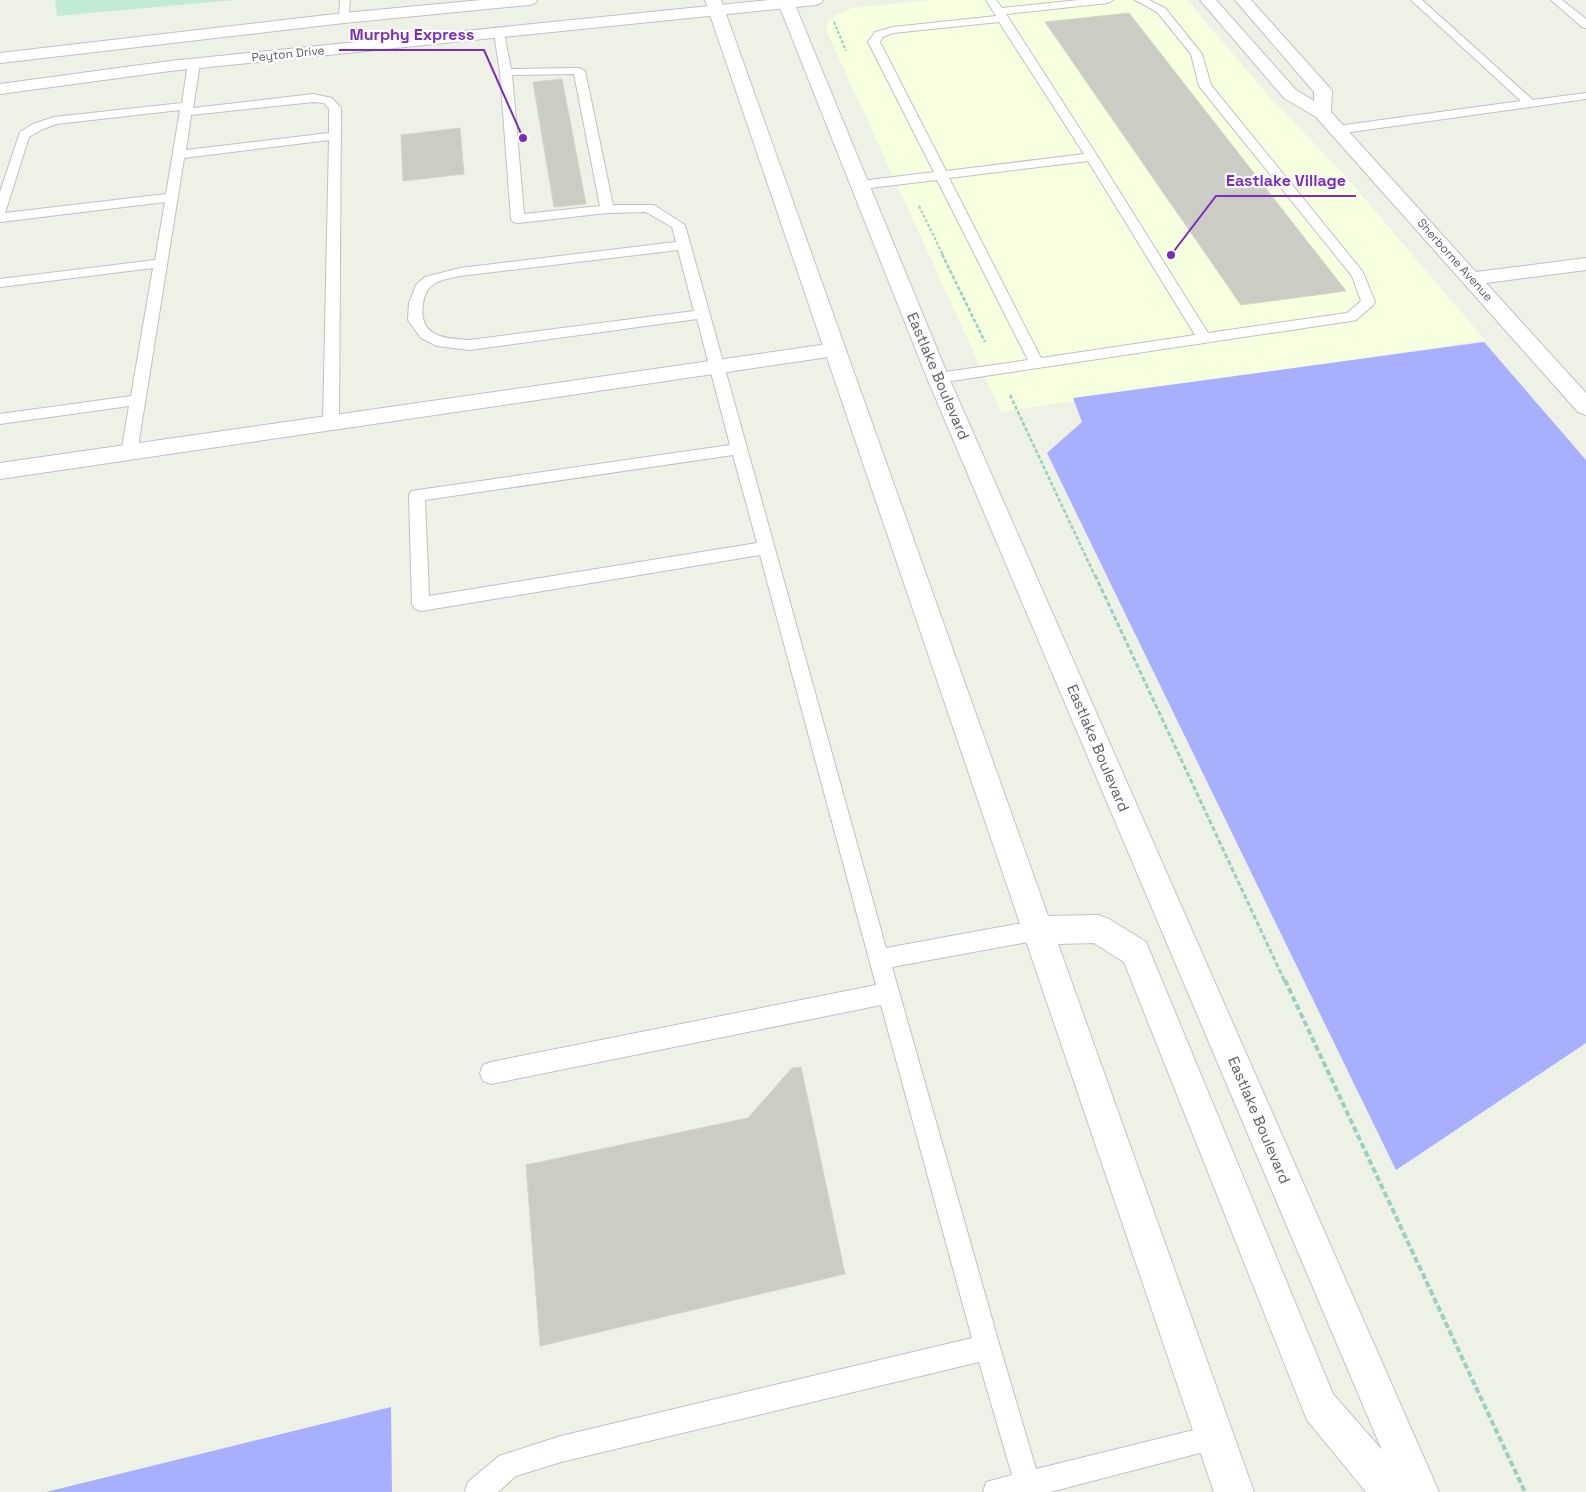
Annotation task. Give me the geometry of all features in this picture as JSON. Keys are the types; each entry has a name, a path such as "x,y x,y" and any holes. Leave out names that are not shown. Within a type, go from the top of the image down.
{"street":[{"name":"Peyton Drive","path":"0,58 344,18 529,0"},
{"name":"Peyton Drive","path":"0,89 194,64 499,33 715,5 815,0"},
{"name":"Sherborne Avenue","path":"1208,0 1290,94 1322,113 1586,407"},
{"path":"1243,0 1323,91 1322,113"},
{"name":"Eastlake Boulevard","path":"785,1 938,378 1419,1492"},
{"path":"715,5 1234,1492"},
{"path":"1473,279 1586,264"},
{"path":"0,471 835,350"},
{"path":"1039,930 1098,929 1134,952 1320,1407 1391,1492"}],"lane":[{"path":"344,18 345,0"},
{"path":"991,0 1092,157 1204,338"},
{"path":"1037,364 874,42 876,37 893,30 1108,0"},
{"path":"938,378 1351,317 1368,302 1358,275 1205,86 1196,54 1160,10 1140,0"},
{"path":"1416,0 1530,103"},
{"path":"1556,0 1586,25"},
{"path":"499,33 506,72 518,218 607,209 650,208 678,225 888,993 987,1347 1029,1488"},
{"path":"129,453 194,64"},
{"path":"506,72 579,71 607,209"},
{"path":"1337,130 1586,96"},
{"path":"0,212 24,135 37,127 54,121 313,98 328,100 335,108 331,423"},
{"path":"178,155 334,136"},
{"path":"861,185 1092,157"},
{"path":"0,218 172,197"},
{"path":"684,245 460,272 437,278 430,280 421,288 416,303 415,320 426,335 442,343 470,346 703,314"},
{"path":"0,282 160,263"},
{"path":"0,419 138,400"},
{"path":"740,449 417,495 421,604 767,548"},
{"path":"879,959 1039,930"},
{"path":"491,1073 888,993"},
{"path":"478,1492 508,1465 561,1449 987,1347"},
{"path":"996,1492 1029,1488 1214,1438"}],"path":[{"path":"916,198 987,346"},
{"path":"1011,396 1525,1492"}],"shaded area":[{"path":"55,0 235,0 57,16"},
{"path":"932,0 1187,0 1273,101 1341,171 1485,340 1001,412 827,32 828,21 834,16 852,8"}],"water":[{"path":"1484,342 1586,460 1586,1043 1396,1170 1047,453 1082,422 1073,398"},
{"path":"391,1407 392,1492 46,1492"}],"building":[{"path":"1129,13 1346,291 1241,305 1045,22"},
{"path":"562,79 586,204 554,207 533,82"},
{"path":"460,128 464,174 403,181 401,135"},
{"path":"801,1067 845,1274 540,1346 526,1165 748,1118 792,1068"}],"place":[{"name":"Murphy Express","path":"523,138"},
{"name":"Eastlake Village","path":"1171,255"}]}
